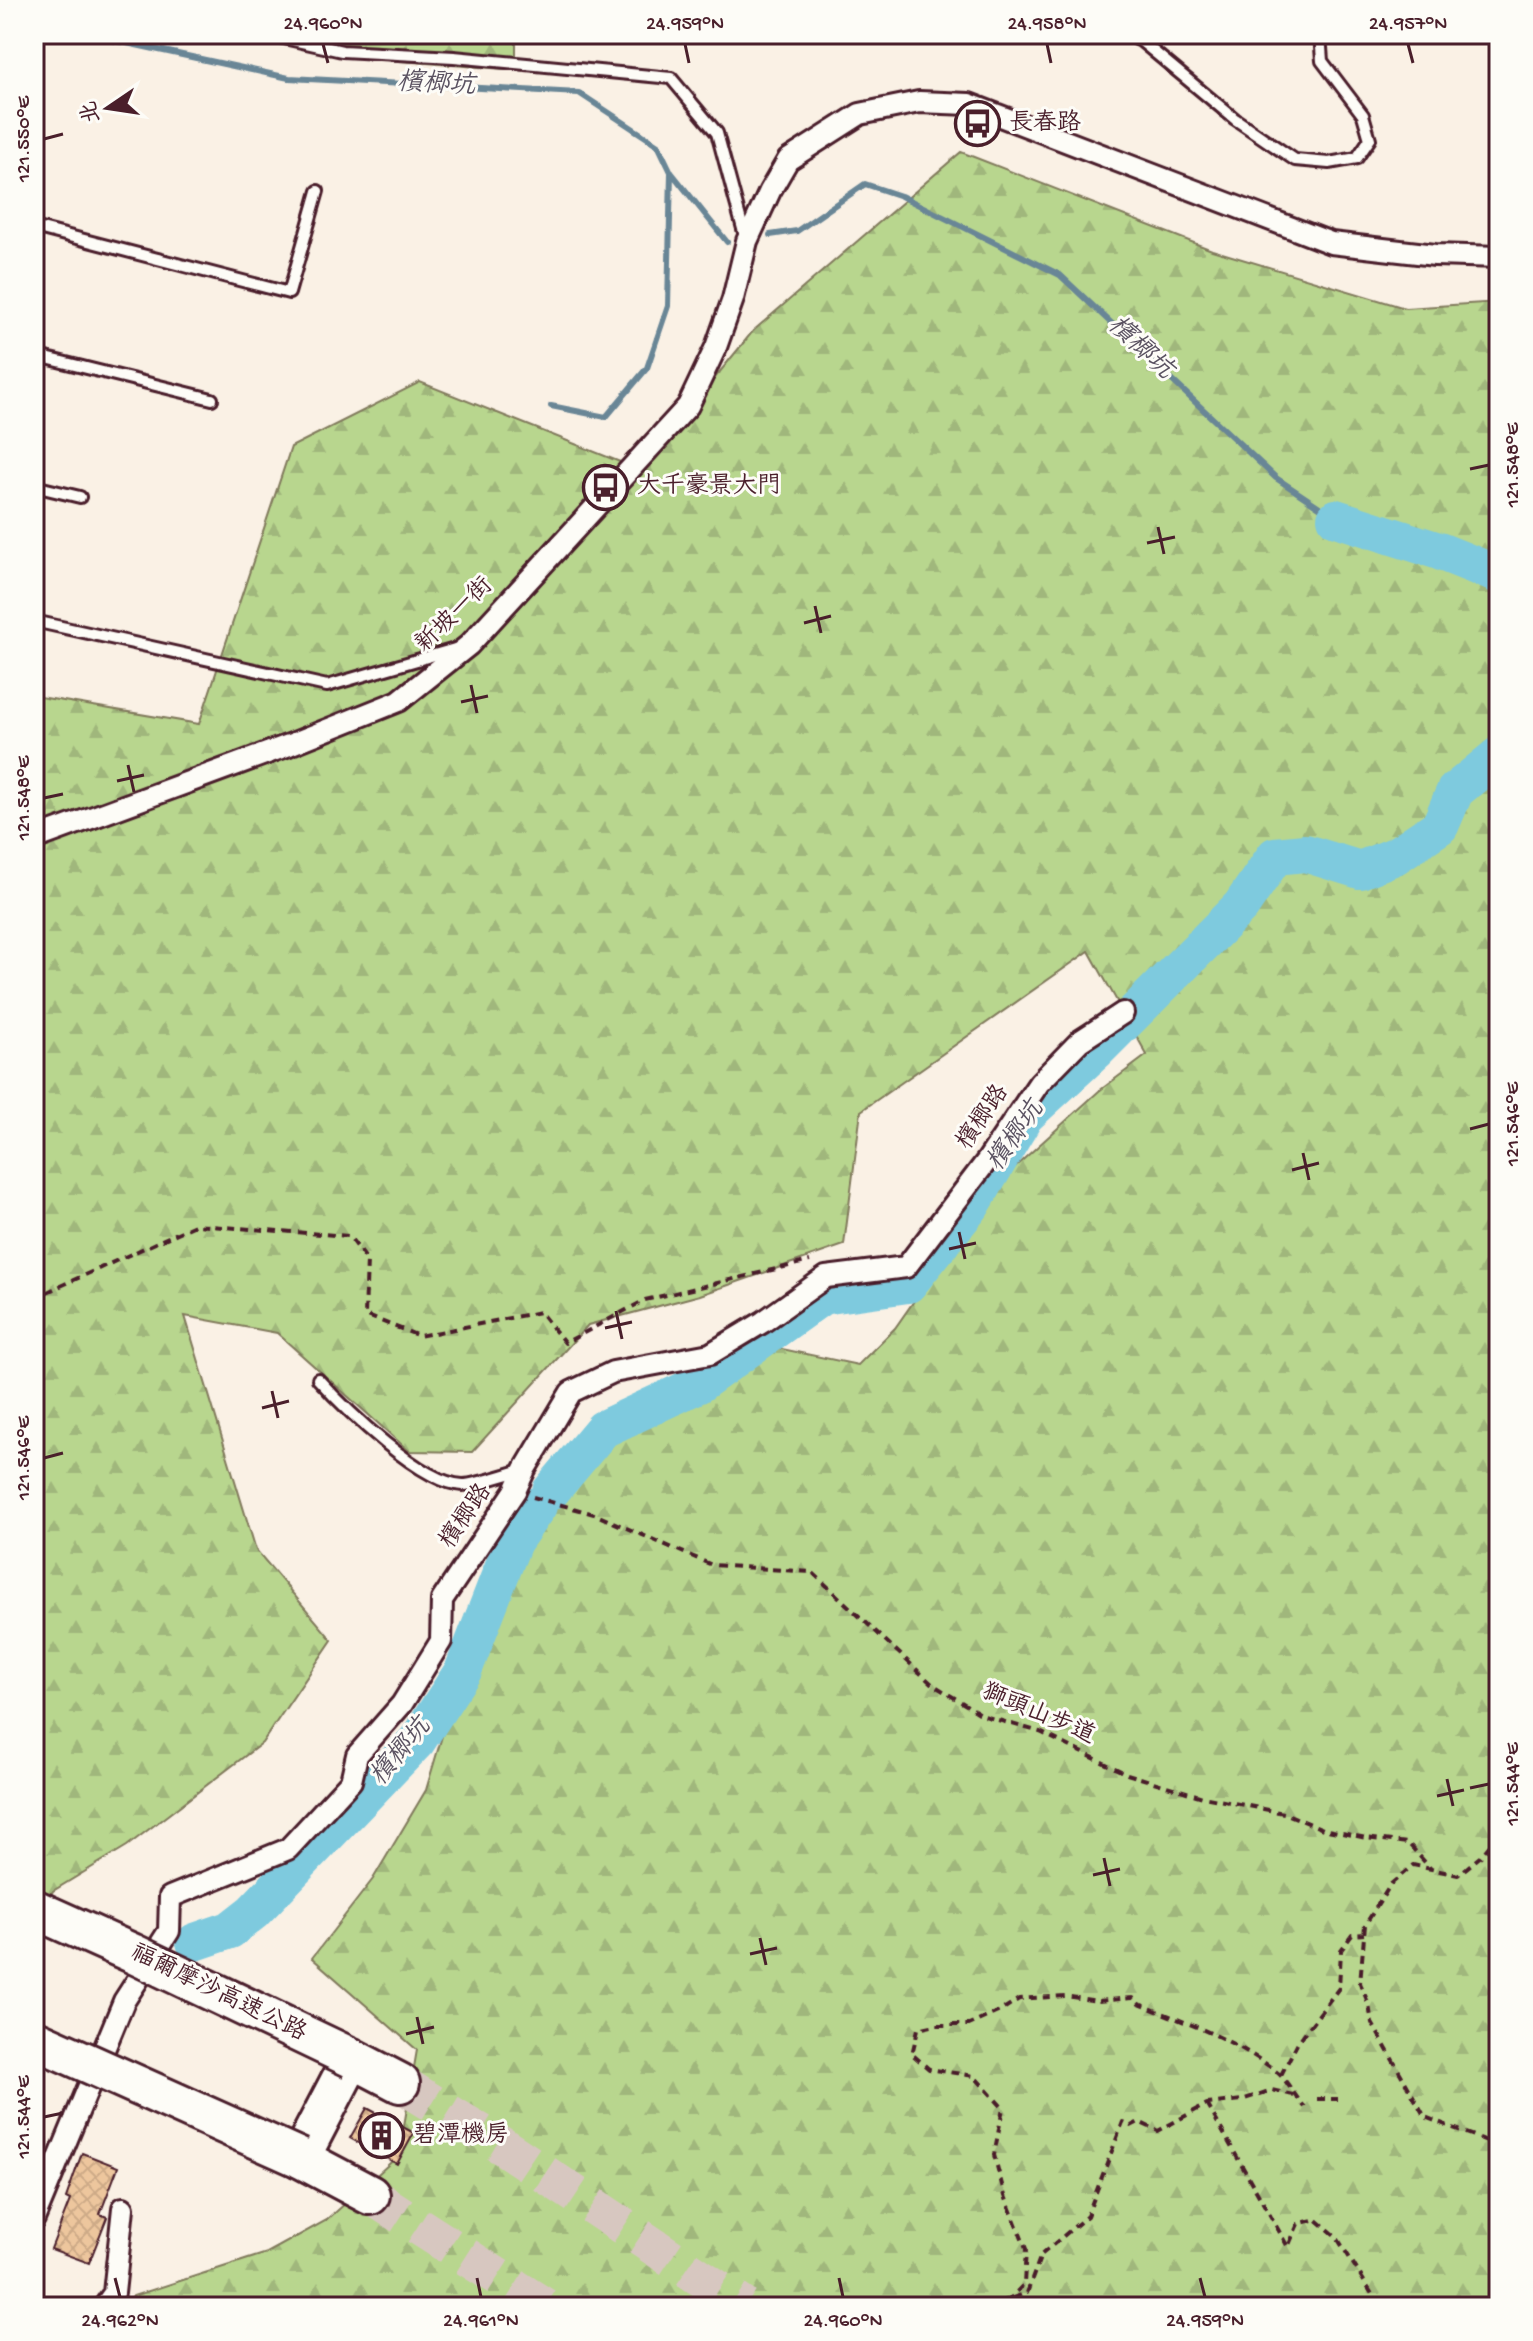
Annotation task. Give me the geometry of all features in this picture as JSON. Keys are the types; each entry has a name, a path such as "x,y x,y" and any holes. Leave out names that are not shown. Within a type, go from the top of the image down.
{"highway":[{"name":"福爾摩沙高速公路","path":"34,1909 400,2083"},
{"path":"34,2039 300,2158 370,2195"},
{"path":"300,2158 352,2058"}],"street":[{"path":"747,241 788,160 860,114 919,102 969,104 1331,243 1435,255 1499,257"},
{"name":"新坡一街","path":"34,839 399,701 469,645 688,406 716,347 733,299 747,241"},
{"name":"檳榔路","path":"34,2219 124,2001 169,1931 170,1897 288,1849 351,1781 357,1755 402,1704 441,1641 442,1600 515,1491 571,1392 613,1372 710,1354 763,1322 826,1277 906,1267 986,1162 1039,1083 1080,1041 1123,1013"},
{"path":"104,2307 114,2293 123,2208"}],"lane":[{"path":"266,34 342,51 454,57 671,78 717,133 747,241"},
{"path":"1125,34 1141,41 1235,119 1295,160 1329,163 1357,158 1370,139 1363,115 1322,61 1320,34"},
{"path":"34,227 289,293 318,191"},
{"path":"34,355 212,399"},
{"path":"34,486 80,497"},
{"path":"34,621 327,686 469,645"},
{"path":"318,1379 373,1431 410,1462 434,1477 463,1485 525,1469"}],"path":[{"path":"34,1298 195,1225 349,1236 367,1260 365,1315 419,1336 540,1312 565,1343 645,1300 823,1259"},
{"name":"獅頭山步道","path":"525,1495 594,1514 712,1565 812,1572 932,1684 984,1716 1040,1732 1127,1774 1203,1797 1284,1813 1323,1829 1408,1843 1431,1869"},
{"path":"1499,1834 1481,1856 1458,1875 1413,1865 1391,1884 1365,1925 1360,1983 1372,2023 1425,2117 1487,2141 1499,2150"},
{"path":"1281,2076 1298,2042 1339,1988 1341,1950 1352,1935 1364,1934"},
{"path":"1007,2302 1024,2284 1026,2249 1005,2196 994,2155 1003,2108 974,2076 929,2069 912,2054 918,2029 936,2025 969,2025 1019,1999 1065,1996 1097,2001 1133,1998 1139,2004 1196,2025 1247,2052 1281,2076 1305,2107"},
{"path":"987,2307 1027,2293 1041,2255 1087,2216 1123,2122 1131,2126 1139,2122 1158,2131 1207,2104 1242,2100 1272,2090 1293,2095"},
{"path":"1317,2099 1338,2099"},
{"path":"1207,2104 1288,2247 1298,2224 1316,2219 1332,2232 1380,2307"}],"green space":[{"path":"310,34 516,34 516,70 388,60"},
{"path":"961,152 1212,250 1405,308 1499,302 1499,2307 127,2307 133,2296 267,2253 327,2220 399,2155 417,2050 312,1958 373,1879 426,1790 462,1669 557,1457 768,1346 858,1365 895,1328 995,1185 1099,1091 1147,1055 1089,951 861,1111 844,1245 700,1295 588,1325 472,1452 409,1451 277,1333 185,1316 256,1550 332,1640 262,1743 127,1846 53,1891 34,1923 34,696 199,724 291,447 420,382 640,470 753,331"}],"building":[{"name":"碧潭機房","path":"367,2108 414,2133 397,2164 350,2138"},
{"path":"82,2153 118,2167 100,2214 107,2217 89,2263 51,2249 70,2200 66,2198"}],"waterway":[{"name":"檳榔坑","path":"85,34 289,78 579,93 658,145 671,172 727,242"},
{"path":"551,406 606,417 647,368 668,306 671,172"},
{"name":"檳榔坑","path":"770,235 797,231 865,184 901,196 1060,275 1276,478 1336,518"},
{"name":"檳榔坑","path":"1336,518 1439,551 1499,575"},
{"name":"檳榔坑","path":"551,1491 603,1429 699,1384 822,1296 908,1284 971,1206 1025,1116 1096,1051 1241,906 1275,856 1305,853 1360,870 1395,856 1440,826 1455,791 1499,755"},
{"name":"檳榔坑","path":"195,1942 230,1930 253,1912 417,1741 463,1671 513,1542 538,1506"}],"tunnel":[{"path":"400,2083 504,2147 745,2307"},
{"path":"370,2195 545,2307"}],"place":[{"name":"長春路","path":"978,124"},
{"name":"大千豪景大門","path":"606,487"},
{"name":"碧潭機房","path":"382,2136"}]}
